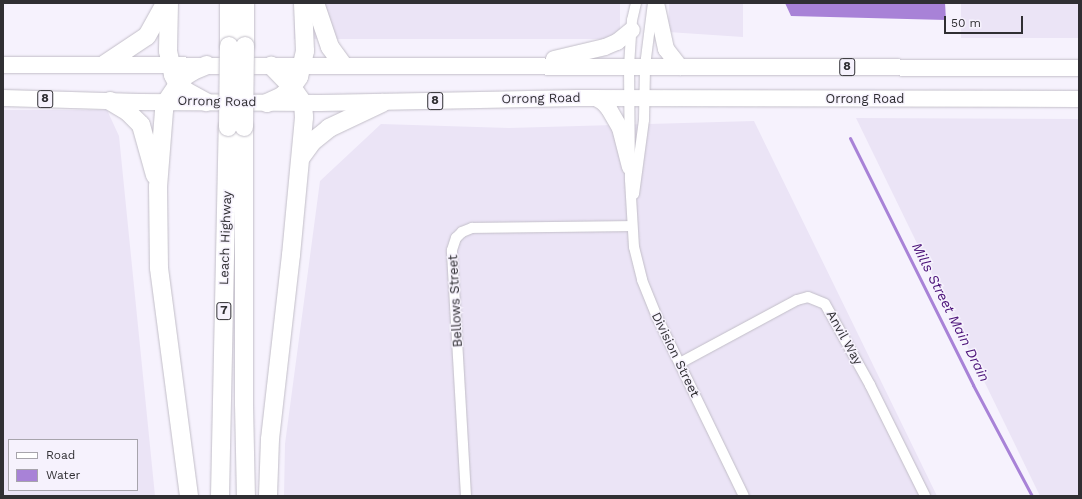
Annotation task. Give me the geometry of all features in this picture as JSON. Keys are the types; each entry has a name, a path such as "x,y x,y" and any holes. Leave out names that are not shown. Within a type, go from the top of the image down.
{"highway":[{"path":"105,64 147,36 165,3"},
{"path":"169,3 168,51 170,64 177,83 186,91 206,102"},
{"name":"Leach Highway","path":"230,3 237,46"},
{"name":"Leach Highway","path":"220,496 236,127 237,46 245,3"},
{"path":"267,103 282,96 292,87 299,77 305,51 303,3"},
{"path":"315,3 330,47 343,65"},
{"path":"656,3 666,49 680,67"},
{"path":"509,67 586,53 618,42 632,30"},
{"name":"8","path":"3,65 170,64 509,67 1079,68"},
{"path":"189,496 159,268 158,187 164,110 166,102 177,83 193,71 207,65"},
{"path":"268,496 270,439 302,156 304,117 302,103 292,87 271,65"},
{"name":"Orrong Road","path":"3,98 267,103 382,103 596,98 1079,99"},
{"path":"596,98 603,102 609,109 620,128 630,167"},
{"path":"110,101 128,112 141,125 158,187"},
{"path":"302,156 312,142 329,128 382,103"},
{"name":"Leach Highway","path":"236,127 246,496"}],"street":[{"path":"636,3 632,30 637,67"},
{"path":"637,67 653,3"},
{"name":"Division Street","path":"632,205 637,178 646,99 637,67"},
{"name":"Division Street","path":"637,67 630,99 630,167 632,226 640,273 648,299 744,496"},
{"name":"Bellows Street","path":"466,496 452,250 456,238 462,232 472,228 632,226"},
{"name":"Anvil Way","path":"680,363 797,300 808,297 825,304 832,314 870,385 925,496"}],"shaded area":[{"path":"294,3 620,3 620,39 294,39"},
{"path":"669,3 743,3 743,37 668,32"},
{"path":"961,3 1079,3 1079,38 961,38"},
{"path":"3,110 107,110 119,136 155,496 3,496"},
{"path":"856,118 1079,119 1079,496 1040,496"},
{"path":"754,121 937,496 284,496 285,444 320,181 381,124 509,128"}],"water":[{"path":"785,3 945,3 946,20 791,16"}],"waterway":[{"name":"Mills Street Main Drain","path":"850,138 973,385 1032,496"}]}
